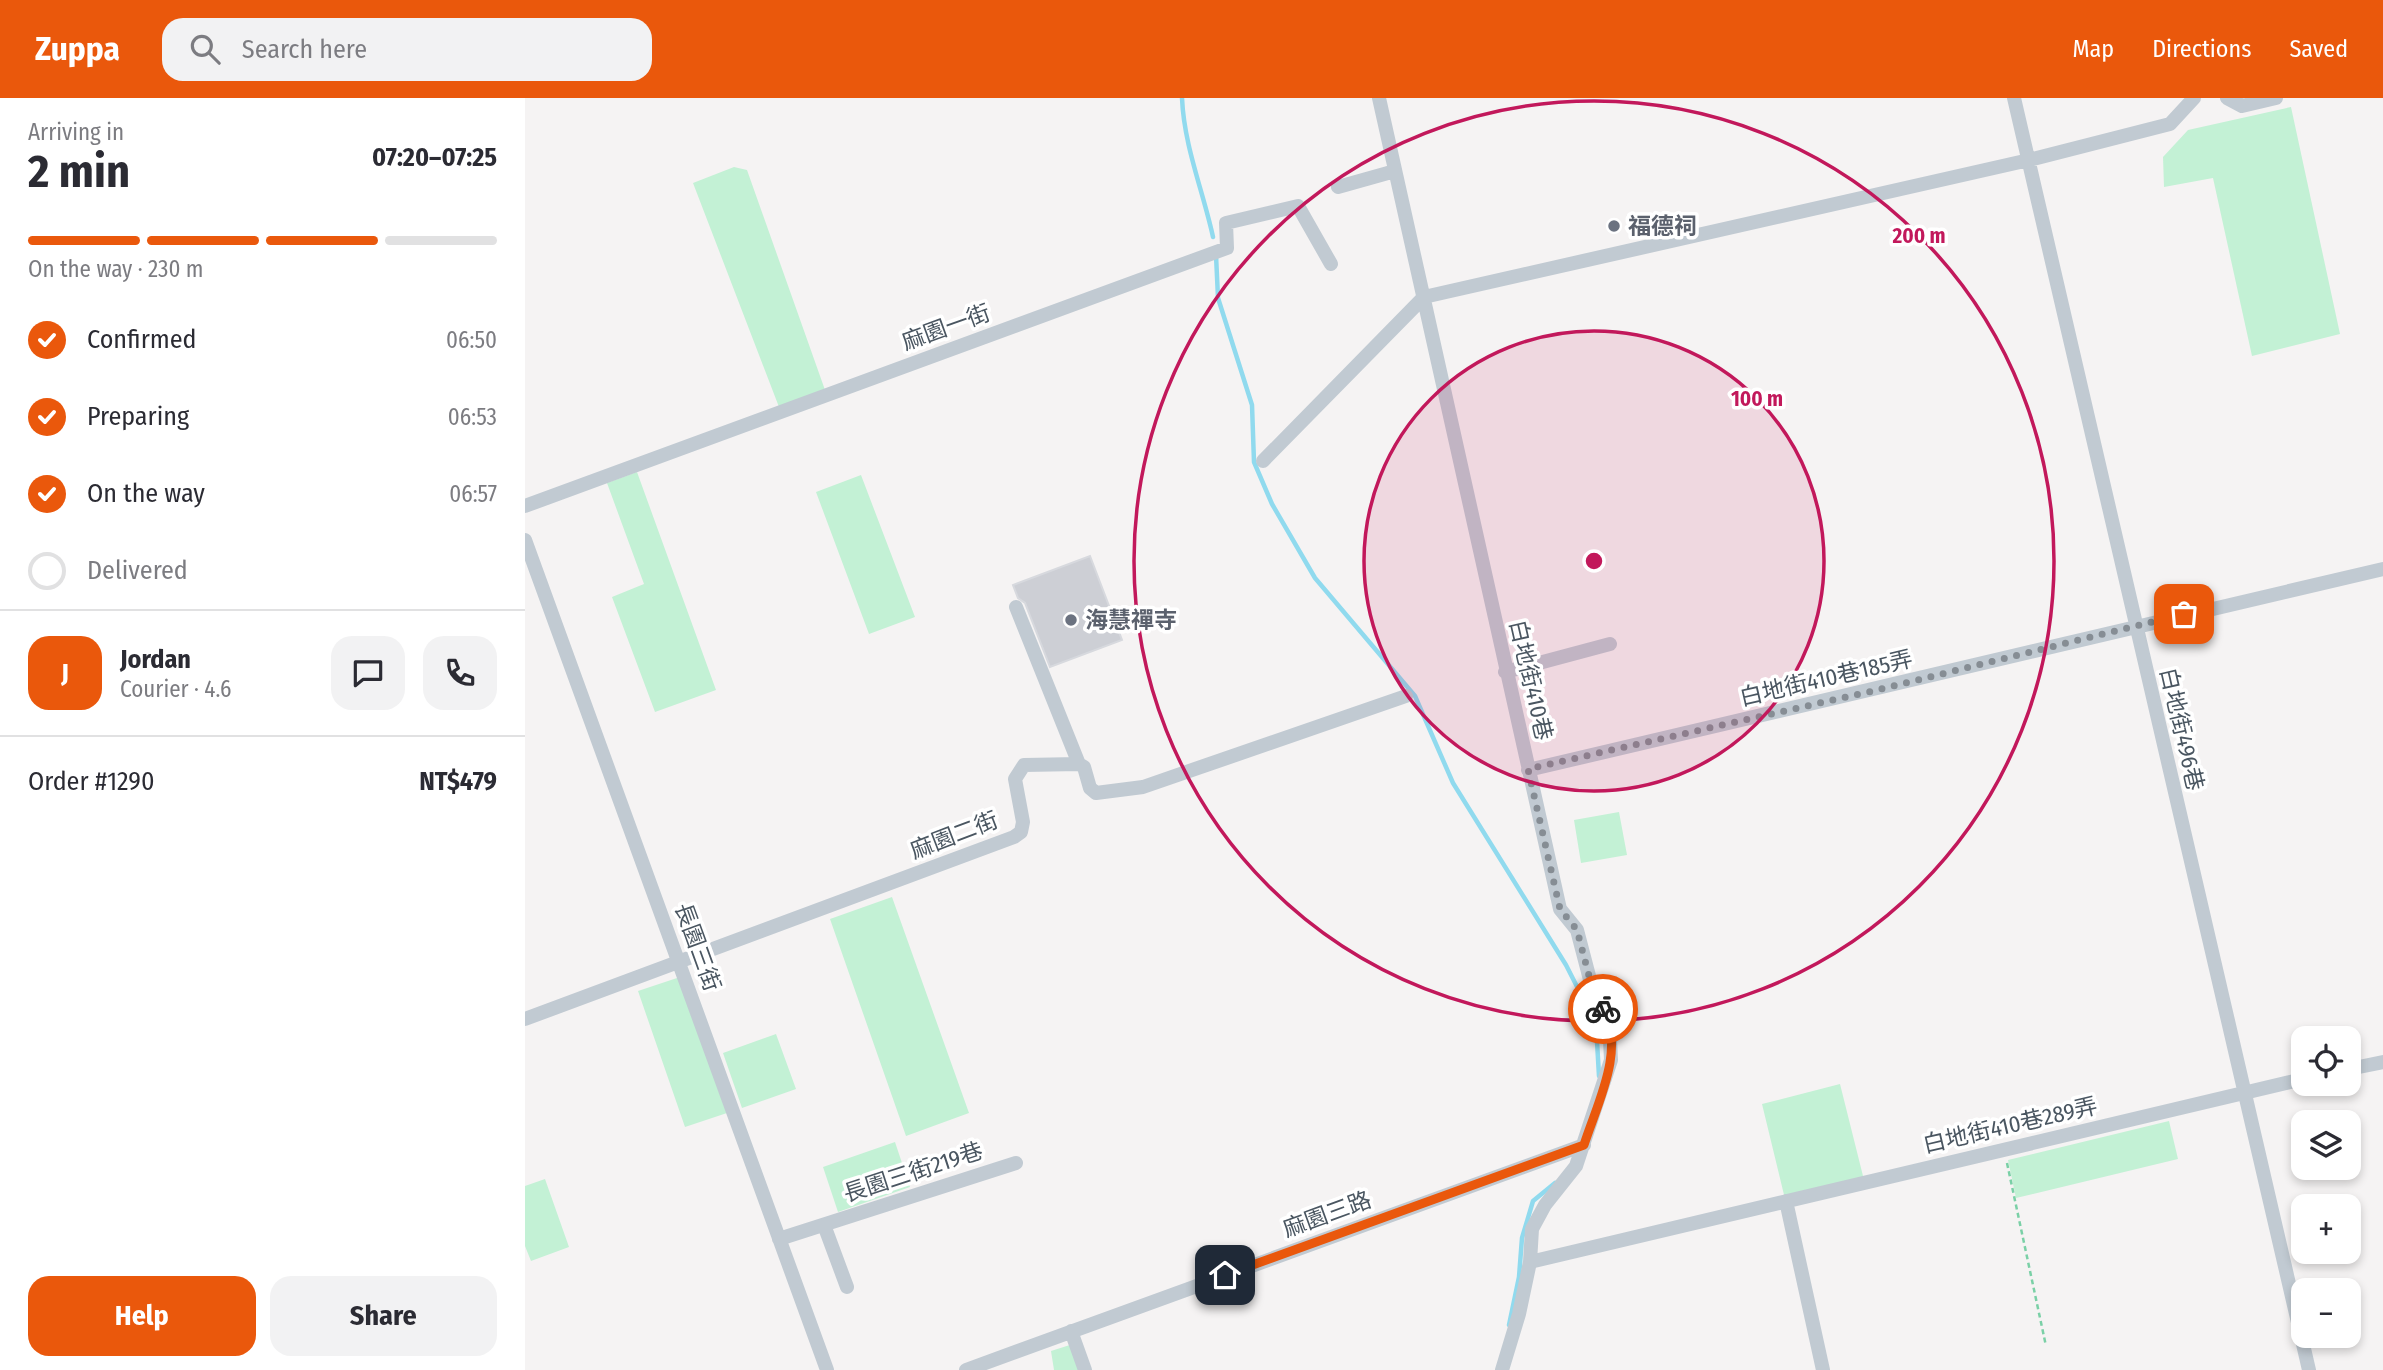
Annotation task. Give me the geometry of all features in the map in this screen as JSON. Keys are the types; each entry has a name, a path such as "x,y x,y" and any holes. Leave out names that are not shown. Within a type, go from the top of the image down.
{"street":[{"name":"白地街410巷","path":"1379,98 1560,909 1577,930 1594,995 1611,1031 1611,1060 1584,1145 1568,1179 1545,1205 1532,1229 1530,1262 1519,1314 1502,1370"},
{"name":"白地街496巷","path":"2014,98 2134,625 2309,1370"},
{"path":"1263,461 1424,297 2029,160 2170,124 2194,98"},
{"path":"2227,98 2242,106 2276,98"},
{"path":"1338,187 1395,172"},
{"name":"麻園一街","path":"525,506 1227,248 1226,223 1298,206 1331,264"},
{"name":"長園三街","path":"525,540 827,1370"},
{"name":"白地街410巷185弄","path":"1528,769 1873,691 2134,625 2383,569"},
{"path":"1016,607 1079,764 1084,767 1090,788 1096,793 1143,787 1406,696"},
{"path":"1506,672 1610,644"},
{"name":"麻園二街","path":"525,1019 1014,837 1021,832 1023,822 1015,779 1024,765 1079,764"},
{"path":"2361,1067 2383,1062"},
{"name":"白地街410巷289弄","path":"1530,1262 2291,1082"},
{"name":"麻園三路","path":"969,1370 1584,1145"},
{"name":"長園三街219巷","path":"779,1239 1017,1163"},
{"path":"1786,1201 1823,1370"},
{"name":"長園三街219巷","path":"824,1225 847,1287"},
{"path":"1071,1331 1085,1370"}],"path":[{"path":"2004,1150 2046,1346"}],"green space":[{"path":"2291,107 2340,334 2252,356 2213,178 2164,187 2163,157 2188,130"},
{"path":"734,167 747,170 825,390 779,407 693,183"},
{"path":"637,472 716,690 655,712 612,597 644,584 607,483"},
{"path":"861,475 915,617 869,634 816,492"},
{"path":"1619,812 1627,855 1581,863 1574,820"},
{"path":"892,897 969,1113 906,1136 830,919"},
{"path":"680,977 727,1113 685,1127 638,991"},
{"path":"776,1034 796,1089 742,1108 723,1053"},
{"path":"1840,1084 1864,1180 1785,1199 1762,1104"},
{"path":"2169,1121 2178,1159 2016,1198 2008,1160"},
{"path":"895,1142 910,1187 838,1212 823,1167"},
{"path":"545,1179 569,1247 531,1261 525,1246 525,1186"},
{"path":"1073,1344 1083,1370 1054,1370 1051,1351"}],"building":[{"name":"海慧禪寺","path":"1090,556 1122,640 1050,667 1025,603 1018,598 1013,585"}],"waterway":[{"path":"1182,98 1190,151 1213,237"},
{"path":"1216,255 1218,298 1252,405 1254,462 1272,504 1315,578 1415,696 1453,783 1566,965 1596,1024 1599,1076"},
{"path":"1509,1325 1519,1277 1522,1238 1533,1201 1555,1183"}],"way so far":[{"path":"1603,1009 1594,995 1577,930 1560,909 1528,769 1873,691 2184,614"}],"place":[{"name":"福德祠","path":"1614,226"},
{"name":"海慧禪寺","path":"1071,620"}],"route":[{"path":"1225,1275 1584,1145 1611,1060 1611,1031 1603,1009"}]}
